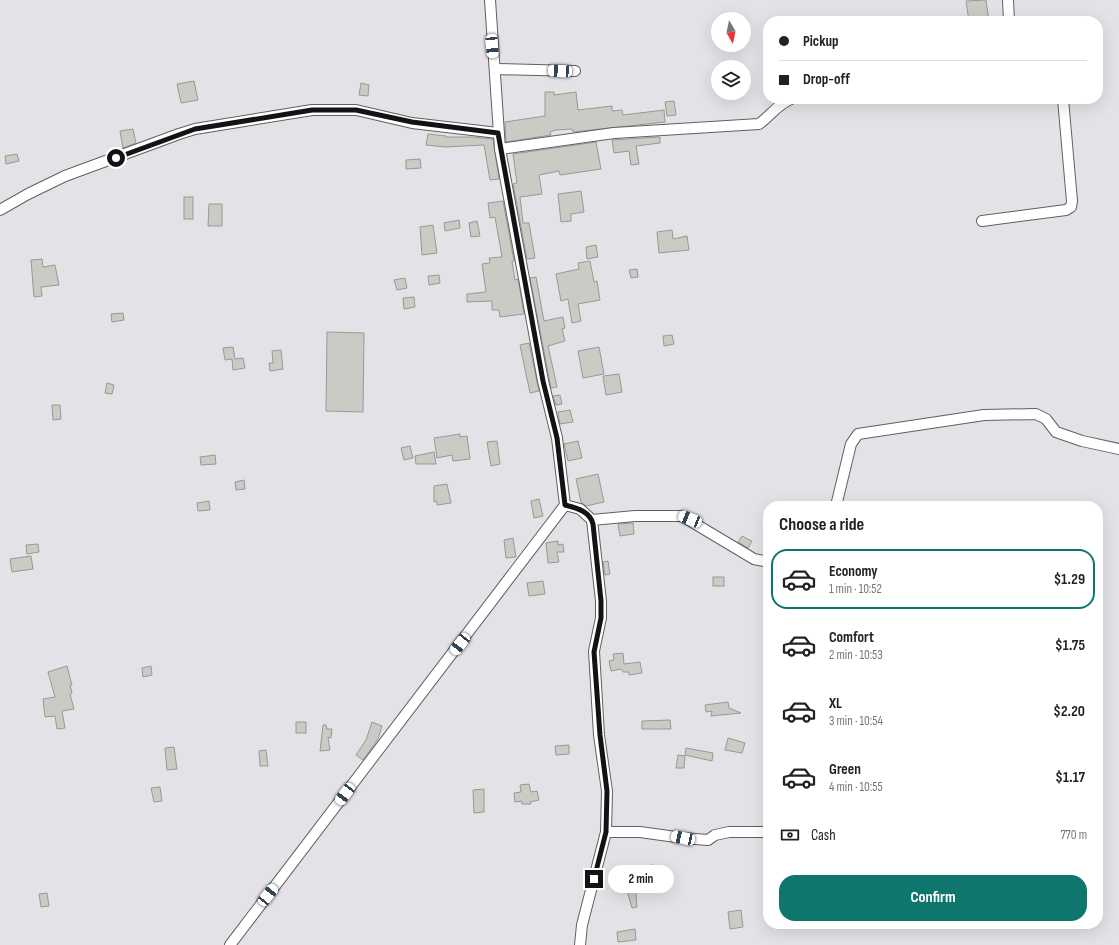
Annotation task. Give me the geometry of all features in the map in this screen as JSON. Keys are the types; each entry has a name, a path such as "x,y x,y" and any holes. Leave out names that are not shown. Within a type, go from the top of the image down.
{"street":[{"path":"230,945 565,505 557,438 543,381 500,149 490,0"},
{"path":"1008,0 1009,16"},
{"path":"495,69 575,71"},
{"path":"500,149 614,133 759,124 769,117 782,104"},
{"path":"982,221 1066,210 1070,207 1072,201 1063,104"},
{"path":"0,210 65,176 179,134 195,129 312,110 356,110 412,122 498,133"},
{"path":"837,501 851,444 858,434 984,415 1036,414 1046,418 1056,432 1082,441 1119,449"},
{"path":"565,505 580,509 592,520 601,601 601,618 594,652 600,735 607,791 606,832 582,925 580,945"},
{"path":"592,520 635,516 682,516 754,559 763,561"},
{"path":"606,832 640,832 708,840 715,835 729,832 763,832"}],"building":[{"path":"986,0 988,16 968,16 966,1"},
{"path":"194,81 198,100 181,103 177,84"},
{"path":"361,83 369,85 368,96 359,95"},
{"path":"545,92 554,92 554,95 576,92 578,110 612,106 612,111 622,110 623,115 664,110 665,122 573,132 572,129 556,130 550,132 551,135 506,142 505,122 545,116"},
{"path":"674,101 676,115 667,116 665,102"},
{"path":"133,129 136,143 123,148 120,131"},
{"path":"428,134 446,137 493,139 499,179 490,180 484,145 445,147 426,145"},
{"path":"660,137 660,143 636,146 639,164 631,165 629,151 614,153 612,140"},
{"path":"596,142 601,169 560,175 559,171 539,175 542,194 520,197 523,223 529,223 535,258 527,259 513,184 517,183 513,154"},
{"path":"17,154 19,161 6,164 5,156"},
{"path":"420,159 421,168 406,169 406,160"},
{"path":"581,191 584,212 571,214 571,221 561,222 558,194"},
{"path":"184,197 193,197 193,219 184,219"},
{"path":"503,201 514,261 512,262 515,280 518,279 524,314 500,317 499,310 492,310 492,301 467,302 467,294 486,292 482,264 490,263 489,258 502,257 495,217 490,218 488,203"},
{"path":"209,204 222,204 222,226 208,226"},
{"path":"459,220 460,228 445,231 444,223"},
{"path":"477,221 480,236 471,237 469,223"},
{"path":"433,225 437,253 422,255 420,227"},
{"path":"672,230 673,239 687,236 689,250 659,253 657,232"},
{"path":"596,245 598,257 587,259 586,247"},
{"path":"42,259 43,267 55,265 59,285 41,287 42,296 34,297 31,260"},
{"path":"590,261 594,282 597,281 600,300 578,304 581,321 572,323 568,299 561,301 556,274 579,269 578,263"},
{"path":"637,269 638,277 631,278 629,270"},
{"path":"439,275 440,283 429,285 428,276"},
{"path":"536,277 544,321 563,317 565,328 562,329 565,341 548,346 557,387 551,388 530,278"},
{"path":"405,278 407,288 397,290 394,280"},
{"path":"414,297 415,307 404,309 403,298"},
{"path":"123,313 124,320 112,322 111,314"},
{"path":"327,332 364,333 363,412 326,411"},
{"path":"672,335 674,344 664,346 663,336"},
{"path":"529,343 539,391 530,393 520,345"},
{"path":"233,347 235,359 243,358 245,368 233,370 232,359 225,360 223,348"},
{"path":"599,347 604,374 583,378 578,351"},
{"path":"281,350 283,369 270,371 269,363 273,363 272,351"},
{"path":"619,374 622,392 606,395 603,376"},
{"path":"107,383 114,385 112,394 105,393"},
{"path":"560,395 562,404 556,405 553,396"},
{"path":"52,405 60,405 61,419 53,420"},
{"path":"570,410 573,422 560,424 558,412"},
{"path":"460,434 460,437 467,436 470,459 453,461 452,455 437,458 434,438"},
{"path":"497,441 500,464 491,466 487,442"},
{"path":"578,441 582,458 568,461 564,444"},
{"path":"410,446 413,458 404,460 401,448"},
{"path":"434,452 436,464 416,464 415,456"},
{"path":"215,455 216,464 201,465 200,457"},
{"path":"598,474 604,502 586,506 581,502 576,479"},
{"path":"244,480 245,489 236,490 235,482"},
{"path":"447,484 451,503 437,505 437,501 434,502 434,486"},
{"path":"539,499 543,516 534,518 531,501"},
{"path":"209,501 210,510 198,511 197,503"},
{"path":"633,523 634,534 620,536 618,524"},
{"path":"742,536 752,541 748,548 738,542"},
{"path":"513,538 516,557 506,558 504,540"},
{"path":"558,541 558,545 563,544 564,552 557,552 559,562 548,563 546,543"},
{"path":"38,544 39,552 27,554 26,545"},
{"path":"31,556 33,569 12,572 10,559"},
{"path":"608,561 610,574 605,575 603,562"},
{"path":"713,577 724,577 724,586 713,586"},
{"path":"543,581 545,594 529,596 527,583"},
{"path":"623,653 624,664 640,662 642,673 629,675 629,672 623,672 621,669 611,671 609,661 614,660 613,654"},
{"path":"67,666 72,685 70,685 72,693 70,694 74,709 62,711 65,728 57,729 55,716 45,717 43,699 55,697 48,672"},
{"path":"151,666 152,675 143,677 142,668"},
{"path":"728,702 729,708 741,713 711,716 712,711 706,712 705,705"},
{"path":"670,720 671,729 642,729 642,721"},
{"path":"296,722 306,722 306,733 296,733"},
{"path":"372,722 382,726 378,739 363,760 356,755 366,740"},
{"path":"323,725 326,725 327,729 332,729 331,738 328,737 330,750 320,751"},
{"path":"728,738 745,743 742,753 725,750"},
{"path":"569,745 569,754 556,755 555,746"},
{"path":"174,747 177,769 167,770 165,748"},
{"path":"686,748 713,753 712,761 685,755"},
{"path":"266,750 268,766 260,766 259,751"},
{"path":"678,755 685,756 684,768 676,768"},
{"path":"529,784 531,792 537,791 539,800 530,802 531,804 522,804 522,801 515,802 514,793 521,792 520,785"},
{"path":"160,787 162,801 154,802 151,788"},
{"path":"484,789 484,812 474,813 473,790"},
{"path":"653,865 654,881 635,882 637,907 632,908 626,887 626,868"},
{"path":"47,893 49,906 41,907 39,894"},
{"path":"741,910 743,927 730,929 728,912"},
{"path":"635,929 636,940 618,942 617,932"}],"route":[{"path":"116,158 195,129 312,110 356,110 412,122 498,133 543,381 557,438 565,505 580,509 592,520 593,524 601,601 601,618 594,652 600,735 607,791 606,832 594,879"}]}
